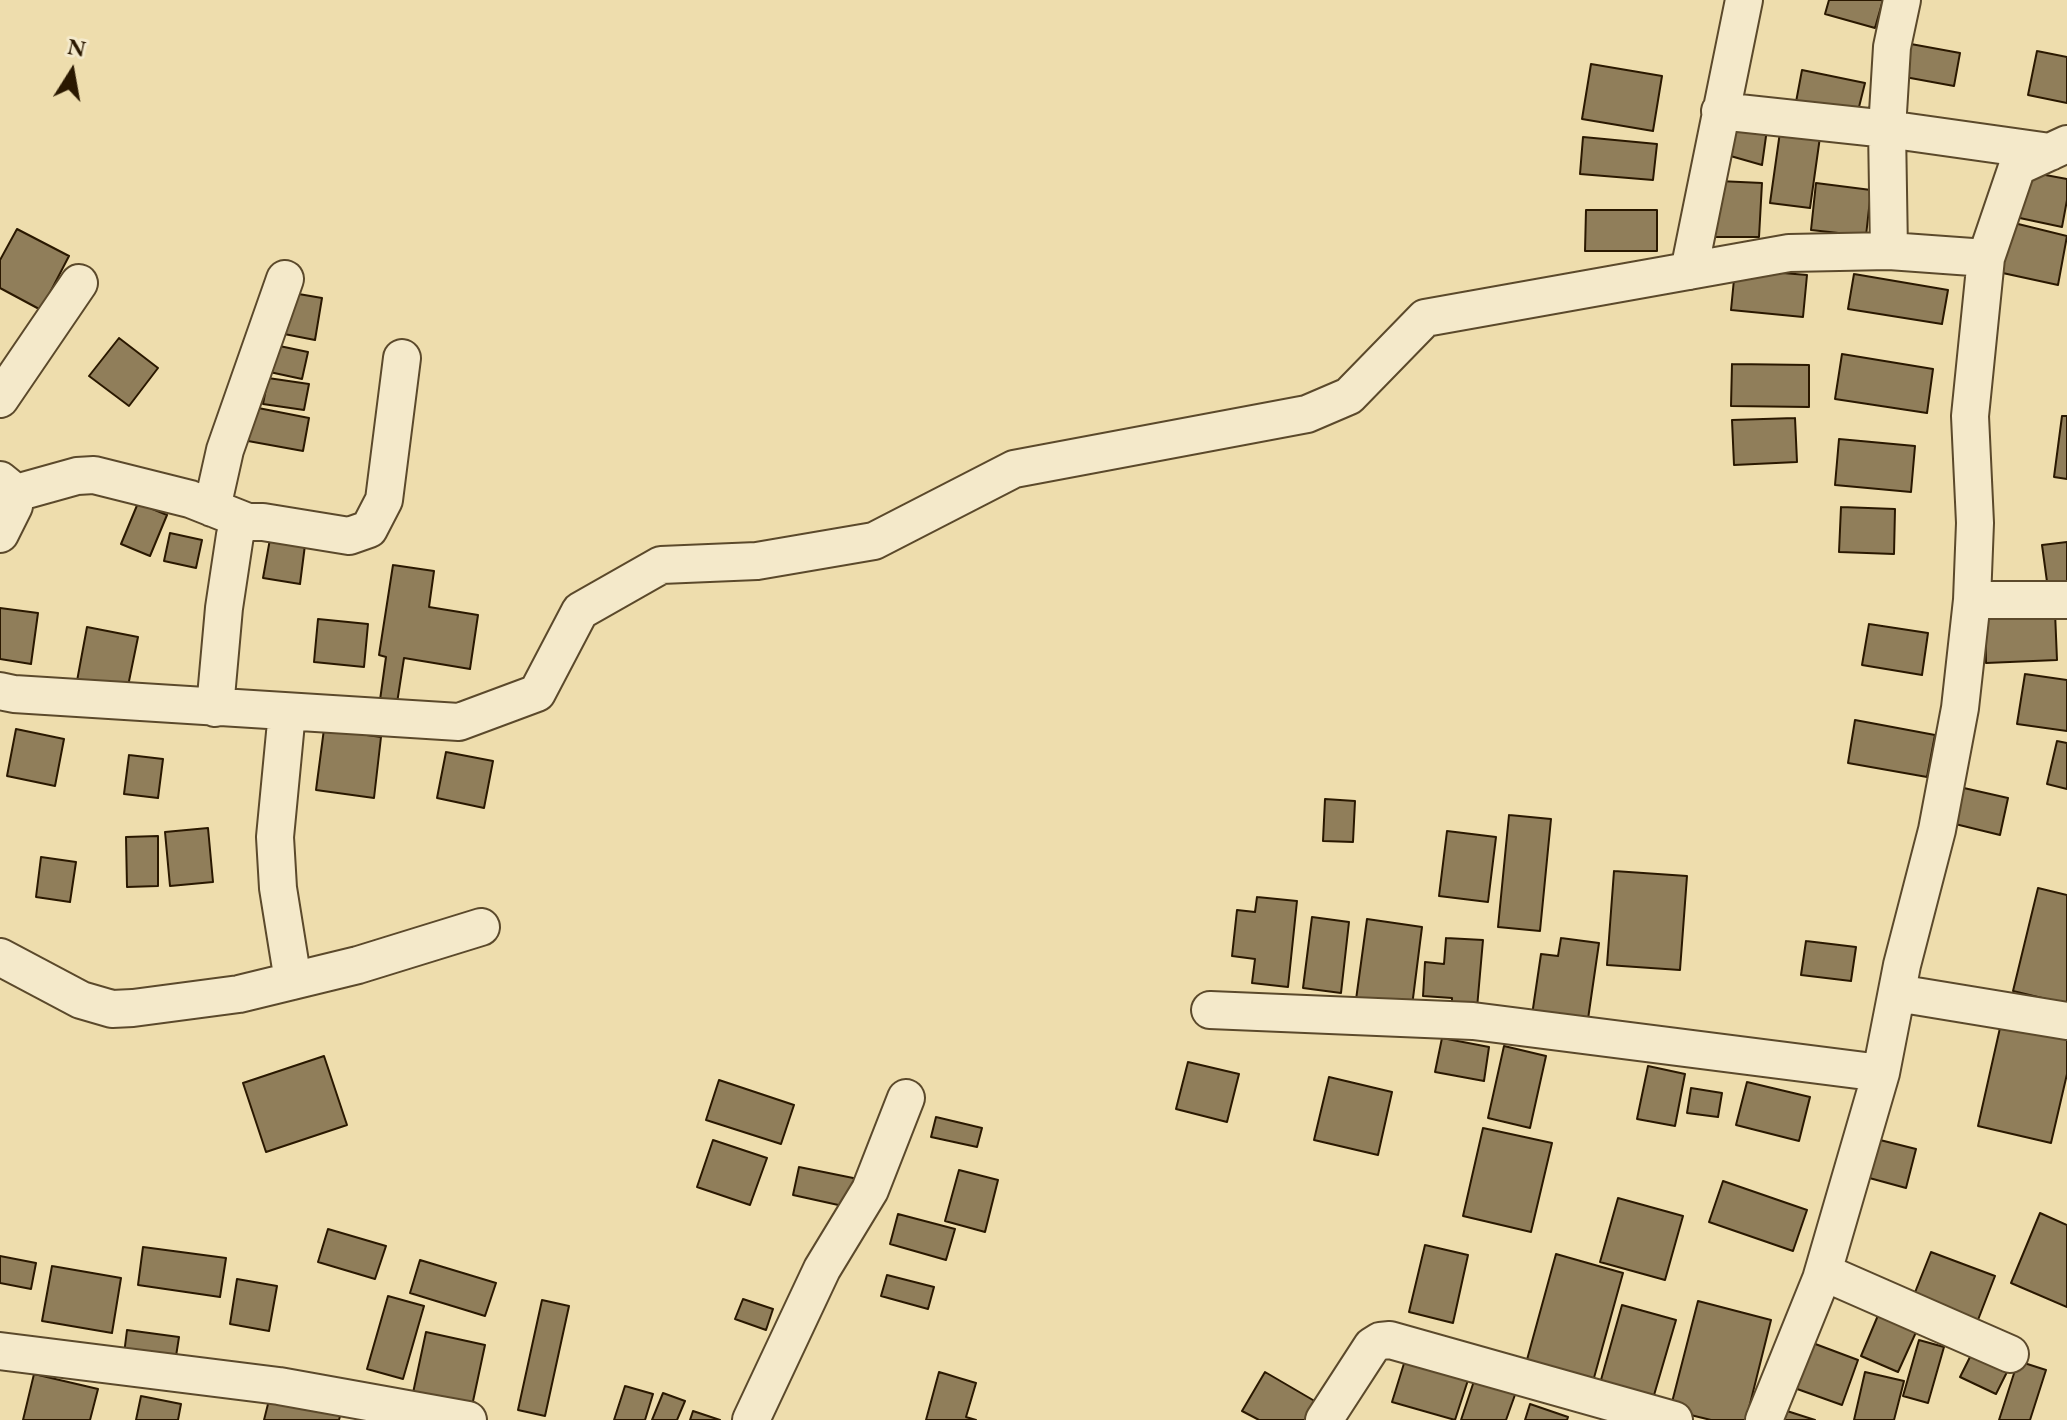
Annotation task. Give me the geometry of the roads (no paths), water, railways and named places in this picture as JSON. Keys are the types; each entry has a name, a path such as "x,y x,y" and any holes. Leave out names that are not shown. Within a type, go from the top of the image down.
{"street":[{"path":"1689,271 1744,0"},
{"path":"1889,251 1887,129 1892,47 1902,0"},
{"path":"1720,111 2058,148"},
{"path":"1764,1420 1823,1272 1881,1073 1937,830 1960,708 1972,600 1975,523 1970,416 1986,258 2017,167 2058,148"},
{"path":"0,691 215,708 459,722 537,693 580,611 661,565 757,561 874,541 1014,469 1307,414 1349,396 1425,318 1789,253 1889,251 1986,258"},
{"path":"212,508 225,450 285,279"},
{"path":"0,399 79,283"},
{"path":"0,534 14,506 8,487 94,475 145,487 248,522 349,536 369,529 384,500 402,358"},
{"path":"215,708 235,535 240,526 248,522"},
{"path":"1972,600 2067,600"},
{"path":"287,712 275,837 278,888 293,981"},
{"path":"0,957 60,990 112,1009 239,994 358,965 481,927"},
{"path":"1897,993 2067,1021"},
{"path":"1210,1010 1473,1021 1881,1073"},
{"path":"751,1420 822,1269 870,1190 906,1098"},
{"path":"1823,1272 2010,1354"},
{"path":"1324,1420 1372,1346 1390,1340 1674,1420"},
{"path":"0,1351 279,1386 468,1420"}]}
